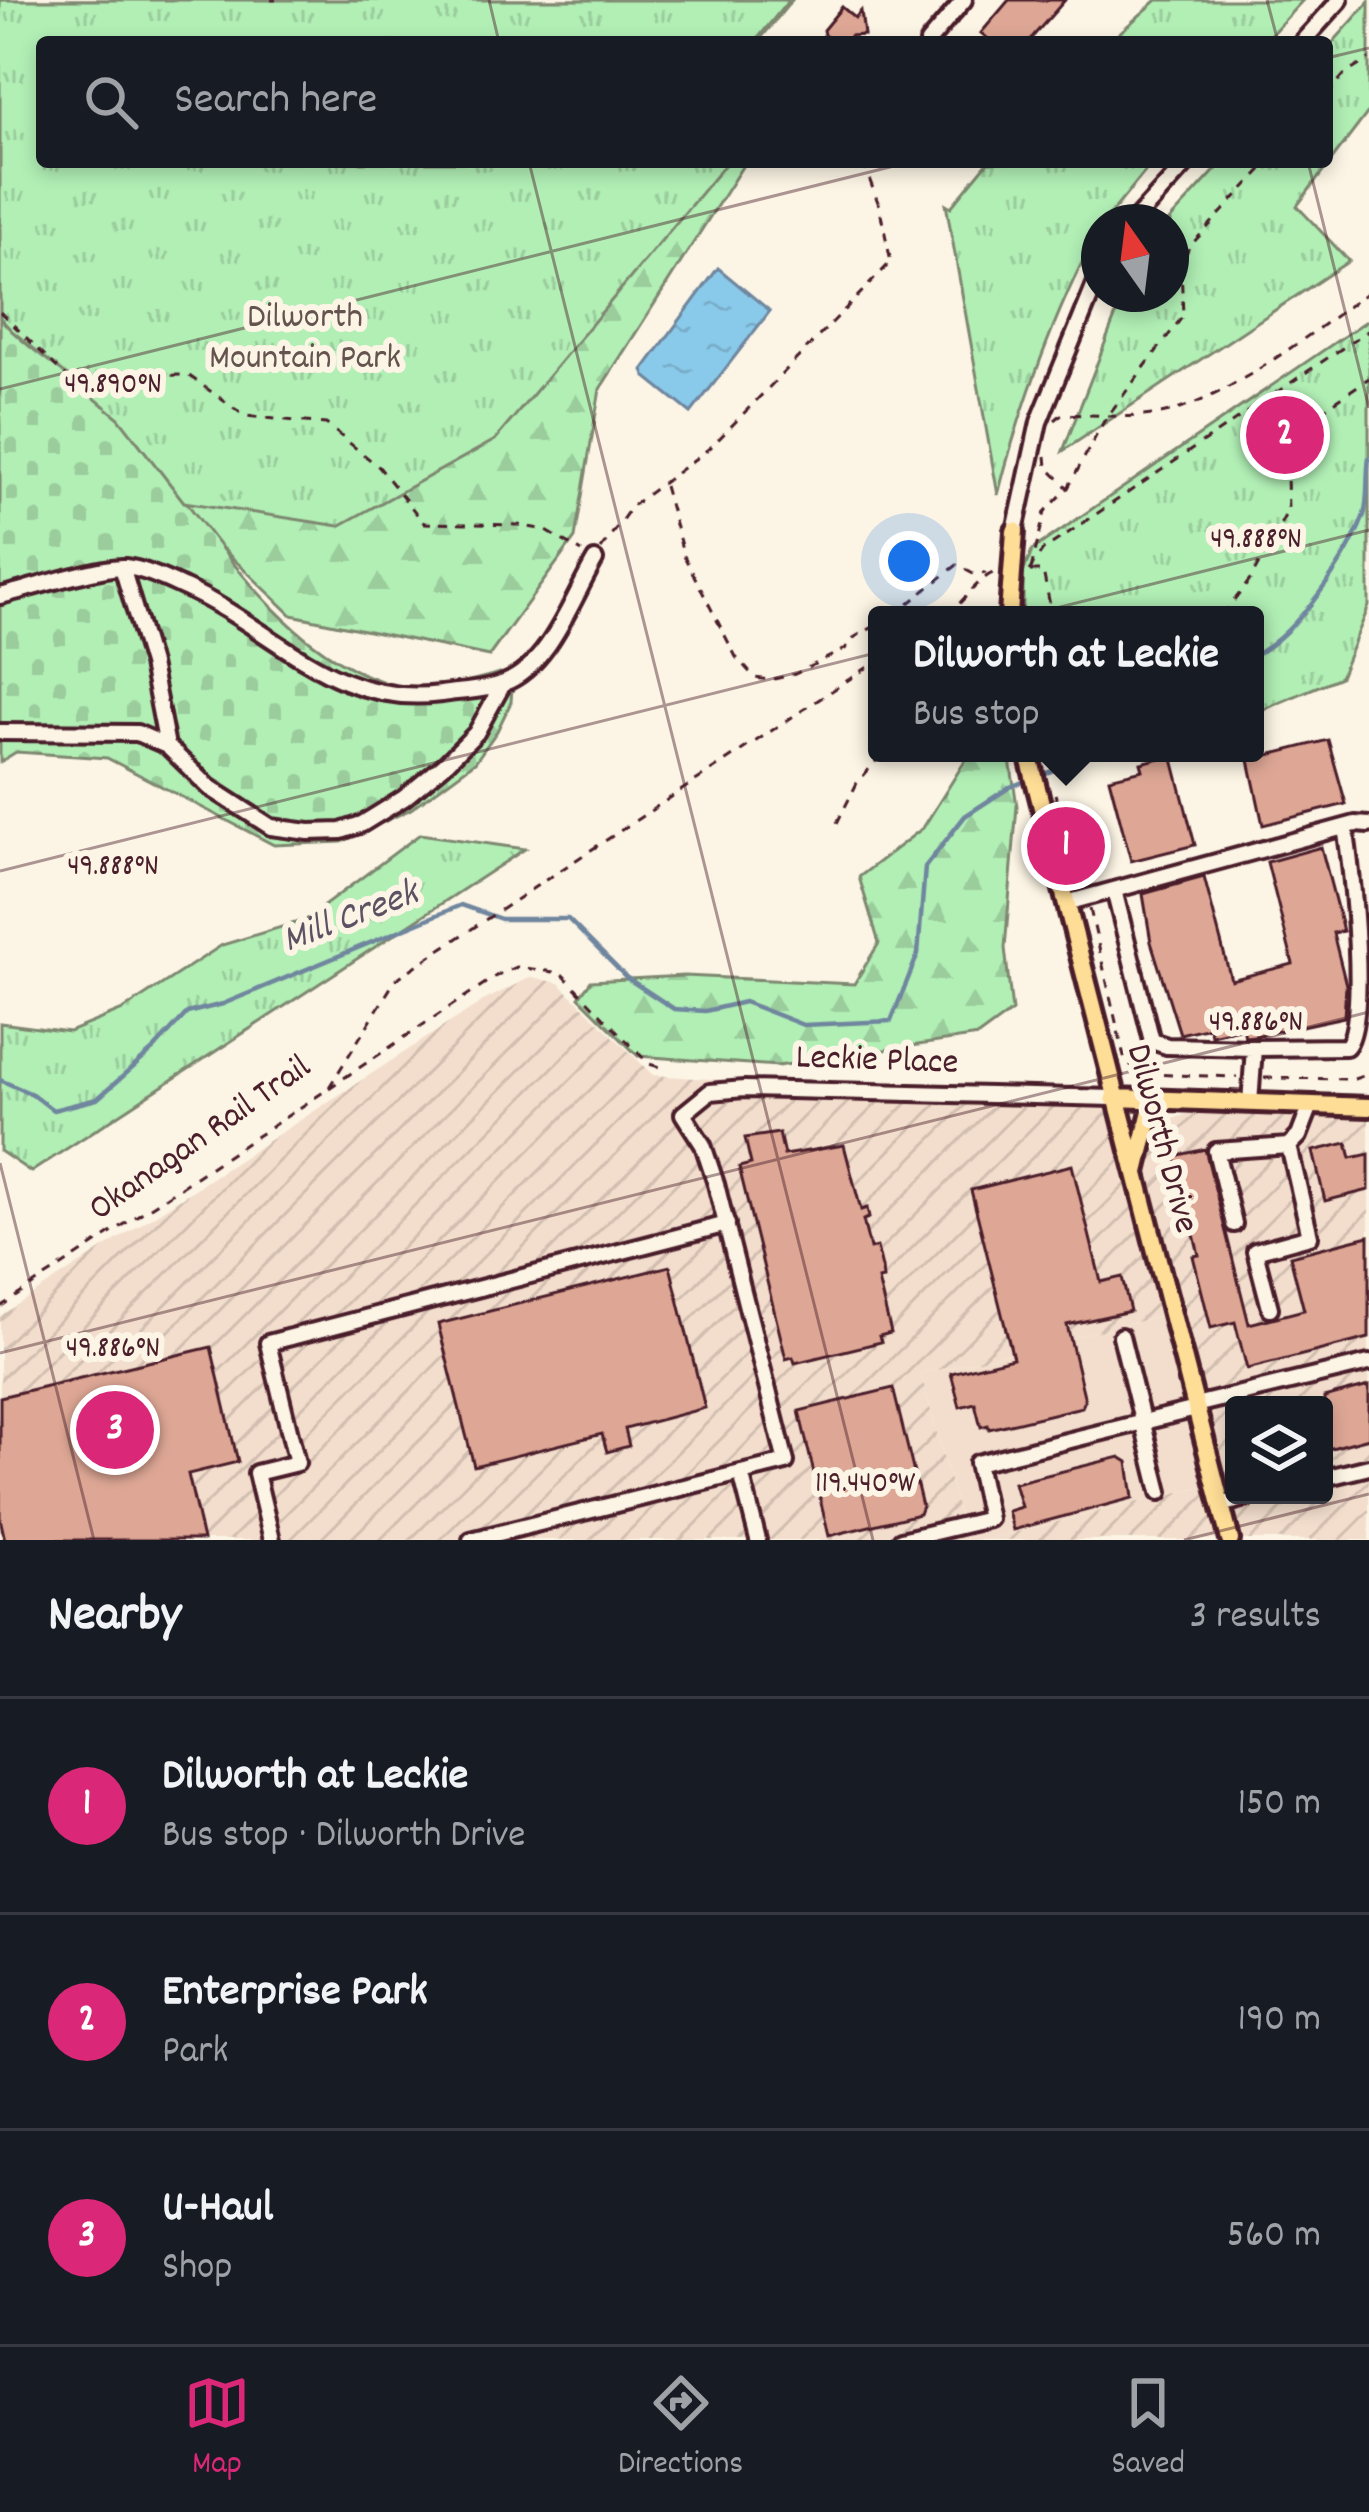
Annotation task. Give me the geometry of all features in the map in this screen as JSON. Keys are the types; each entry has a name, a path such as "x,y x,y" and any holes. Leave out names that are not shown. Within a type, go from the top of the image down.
{"main road":[{"path":"1011,606 1015,531"},
{"name":"Dilworth Drive","path":"1030,762 1043,788 1114,1098 1230,1540"},
{"path":"1114,1098 1369,1107"},
{"path":"1135,1176 1151,1111 1160,1100"}],"street":[{"path":"933,36 964,0"},
{"path":"1308,36 1340,0"},
{"path":"1149,204 1182,168"},
{"path":"1015,531 1040,422 1084,312"},
{"path":"0,596 122,567 148,573 214,602 329,677 356,688 406,697 503,684 525,670 546,646 595,560"},
{"path":"122,567 151,664 167,746"},
{"path":"0,732 137,733 167,746 209,787 271,827 341,831 390,807 444,765 476,733 503,684"},
{"path":"1066,903 1345,827 1369,825"},
{"path":"1114,890 1152,1041 1167,1046 1332,1049 1356,1042 1364,1028 1367,940 1345,827"},
{"path":"1250,1103 1254,1048"},
{"name":"Leckie Place","path":"728,1224 703,1144 683,1114 710,1092 1114,1098"},
{"path":"1234,1223 1216,1151 1289,1147 1299,1136 1311,1105"},
{"path":"1270,1308 1255,1251 1310,1236 1289,1147"},
{"path":"272,1540 256,1473 297,1463 268,1342 728,1224 786,1462 471,1540"},
{"path":"1121,1336 1160,1492"},
{"path":"901,1540 989,1519 977,1462 1369,1363"},
{"path":"1333,1476 1369,1467"},
{"path":"741,1473 758,1540"},
{"path":"1221,1504 1225,1503"}],"path":[{"path":"1333,88 1369,59"},
{"path":"0,312 67,377 188,375 245,416 326,424 379,467 424,523 545,530 595,560 632,506 760,400 891,262 865,168"},
{"path":"1030,571 1045,512 1068,488 1107,417 1183,316 1181,266 1189,247 1263,168"},
{"path":"1048,433 1061,415 1151,416 1179,410 1231,383 1369,291"},
{"path":"1030,571 1043,550 1369,330"},
{"path":"1230,606 1250,580 1288,510 1287,476 1301,425 1369,379"},
{"path":"1044,445 1047,467 1068,488"},
{"path":"663,484 684,556 745,671 754,678 795,674 845,649 868,630"},
{"path":"905,606 957,565 975,575 994,572 984,576 960,606"},
{"path":"1030,571 1043,571 1050,606"},
{"name":"Okanagan Rail Trail","path":"0,1306 328,1089 396,979 868,667"},
{"path":"837,823 856,783 875,762"},
{"path":"1043,788 1059,800 1125,1061"},
{"path":"328,1089 496,976 518,968 561,973 649,1064 663,1067"},
{"path":"1142,1084 1143,1077"}],"shaded area":[{"path":"531,977 559,983 653,1075 1111,1107 1161,1316 921,1374 966,1540 0,1540 0,1316 483,1001"},
{"path":"1201,1109 1369,1113 1369,1540 1239,1540 1229,1504 1333,1504 1333,1396 1225,1396 1225,1488 1141,1173 1148,1146 1167,1121"},
{"path":"1161,1316 1207,1485 984,1540 966,1540 921,1374"},
{"path":"1207,1485 1221,1540 984,1540"}],"green space":[{"name":"Dilworth Mountain Park","path":"0,0 792,0 763,36 36,36 36,168 741,168 600,389 575,538 489,656 292,615 179,507 0,487"},
{"name":"Dilworth Mountain Park","path":"0,0 789,0 760,36 36,36 36,168 722,168 495,440 339,526 184,502 119,418 0,318"},
{"path":"1157,0 1303,0 1270,36 1116,36"},
{"path":"1369,2 1369,111 1333,158 1333,42"},
{"path":"983,168 1148,168 1119,204 1081,204 1081,267 1041,359 998,495 946,204 951,207"},
{"path":"1218,168 1326,168 1297,206 1349,261 1063,451 1117,312 1189,312 1189,204 1184,204"},
{"path":"0,318 119,418 243,575 314,645 355,670 401,687 437,687 500,673 512,688 511,702 475,762 411,809 342,842 274,845 107,758 16,752 0,762"},
{"path":"1369,319 1369,606 1340,677 1264,709 1264,606 1023,606 1023,573 1032,550"},
{"path":"964,762 1010,762 1017,806 1005,948 1012,1011 978,1036 778,1066 638,1056 579,997 591,981 684,976 854,984 879,943 859,877 923,828"},
{"path":"420,834 525,849 31,1172 0,1151 0,1023 69,1032 123,1010 222,945 305,920"}],"water":[{"path":"718,268 770,311 691,413 643,370"}],"building":[{"path":"1009,0 1065,0 1033,36 981,33"},
{"path":"842,7 855,18 861,11 864,35 825,36 823,30"},
{"path":"1328,740 1346,804 1263,825 1249,762 1264,762 1264,756"},
{"path":"1174,762 1195,845 1131,861 1109,778 1143,770 1141,763"},
{"path":"1321,847 1343,931 1333,933 1346,985 1344,1017 1255,1036 1245,1037 1243,1028 1211,1035 1209,1027 1180,1034 1151,942 1143,894 1204,877 1231,980 1293,964 1267,862"},
{"path":"779,1133 784,1155 844,1145 861,1210 867,1208 869,1218 863,1220 870,1249 877,1247 882,1268 883,1279 878,1280 891,1333 879,1336 881,1342 795,1363 793,1357 786,1359 739,1167 751,1164 745,1138"},
{"path":"1347,1143 1351,1158 1369,1154 1369,1190 1325,1201 1313,1151"},
{"path":"1205,1149 1249,1324 1304,1310 1290,1256 1369,1236 1369,1338 1247,1369 1235,1322 1211,1328 1175,1156"},
{"path":"1072,1165 1101,1282 1122,1277 1130,1311 1067,1325 1085,1400 1082,1407 981,1427 975,1403 960,1407 951,1373 1013,1358 971,1190"},
{"path":"670,1266 705,1408 625,1429 629,1446 607,1452 602,1434 474,1466 438,1324"},
{"path":"211,1347 238,1462 188,1474 203,1540 5,1540 0,1518 0,1397"},
{"path":"1369,1386 1369,1438 1333,1448 1332,1396"},
{"path":"893,1388 922,1506 919,1514 829,1536 799,1411"},
{"path":"1120,1457 1128,1462 1133,1498 1013,1530 1008,1511 1021,1507 1014,1483"}],"waterway":[{"name":"Mill Creek","path":"1264,649 1304,613 1346,552 1364,515 1369,458"},
{"name":"Mill Creek","path":"0,1080 53,1110 97,1099 187,1013 223,1004 461,905 501,919 568,919 627,978 674,1009 705,1011 744,1002 803,1025 891,1021 918,954 925,867 965,816 1010,787 1054,770 1057,762"}],"place":[{"name":"Enterprise Park","path":"1285,435"},
{"name":"Dilworth at Leckie","path":"1066,846"},
{"name":"U-Haul","path":"115,1430"}]}
